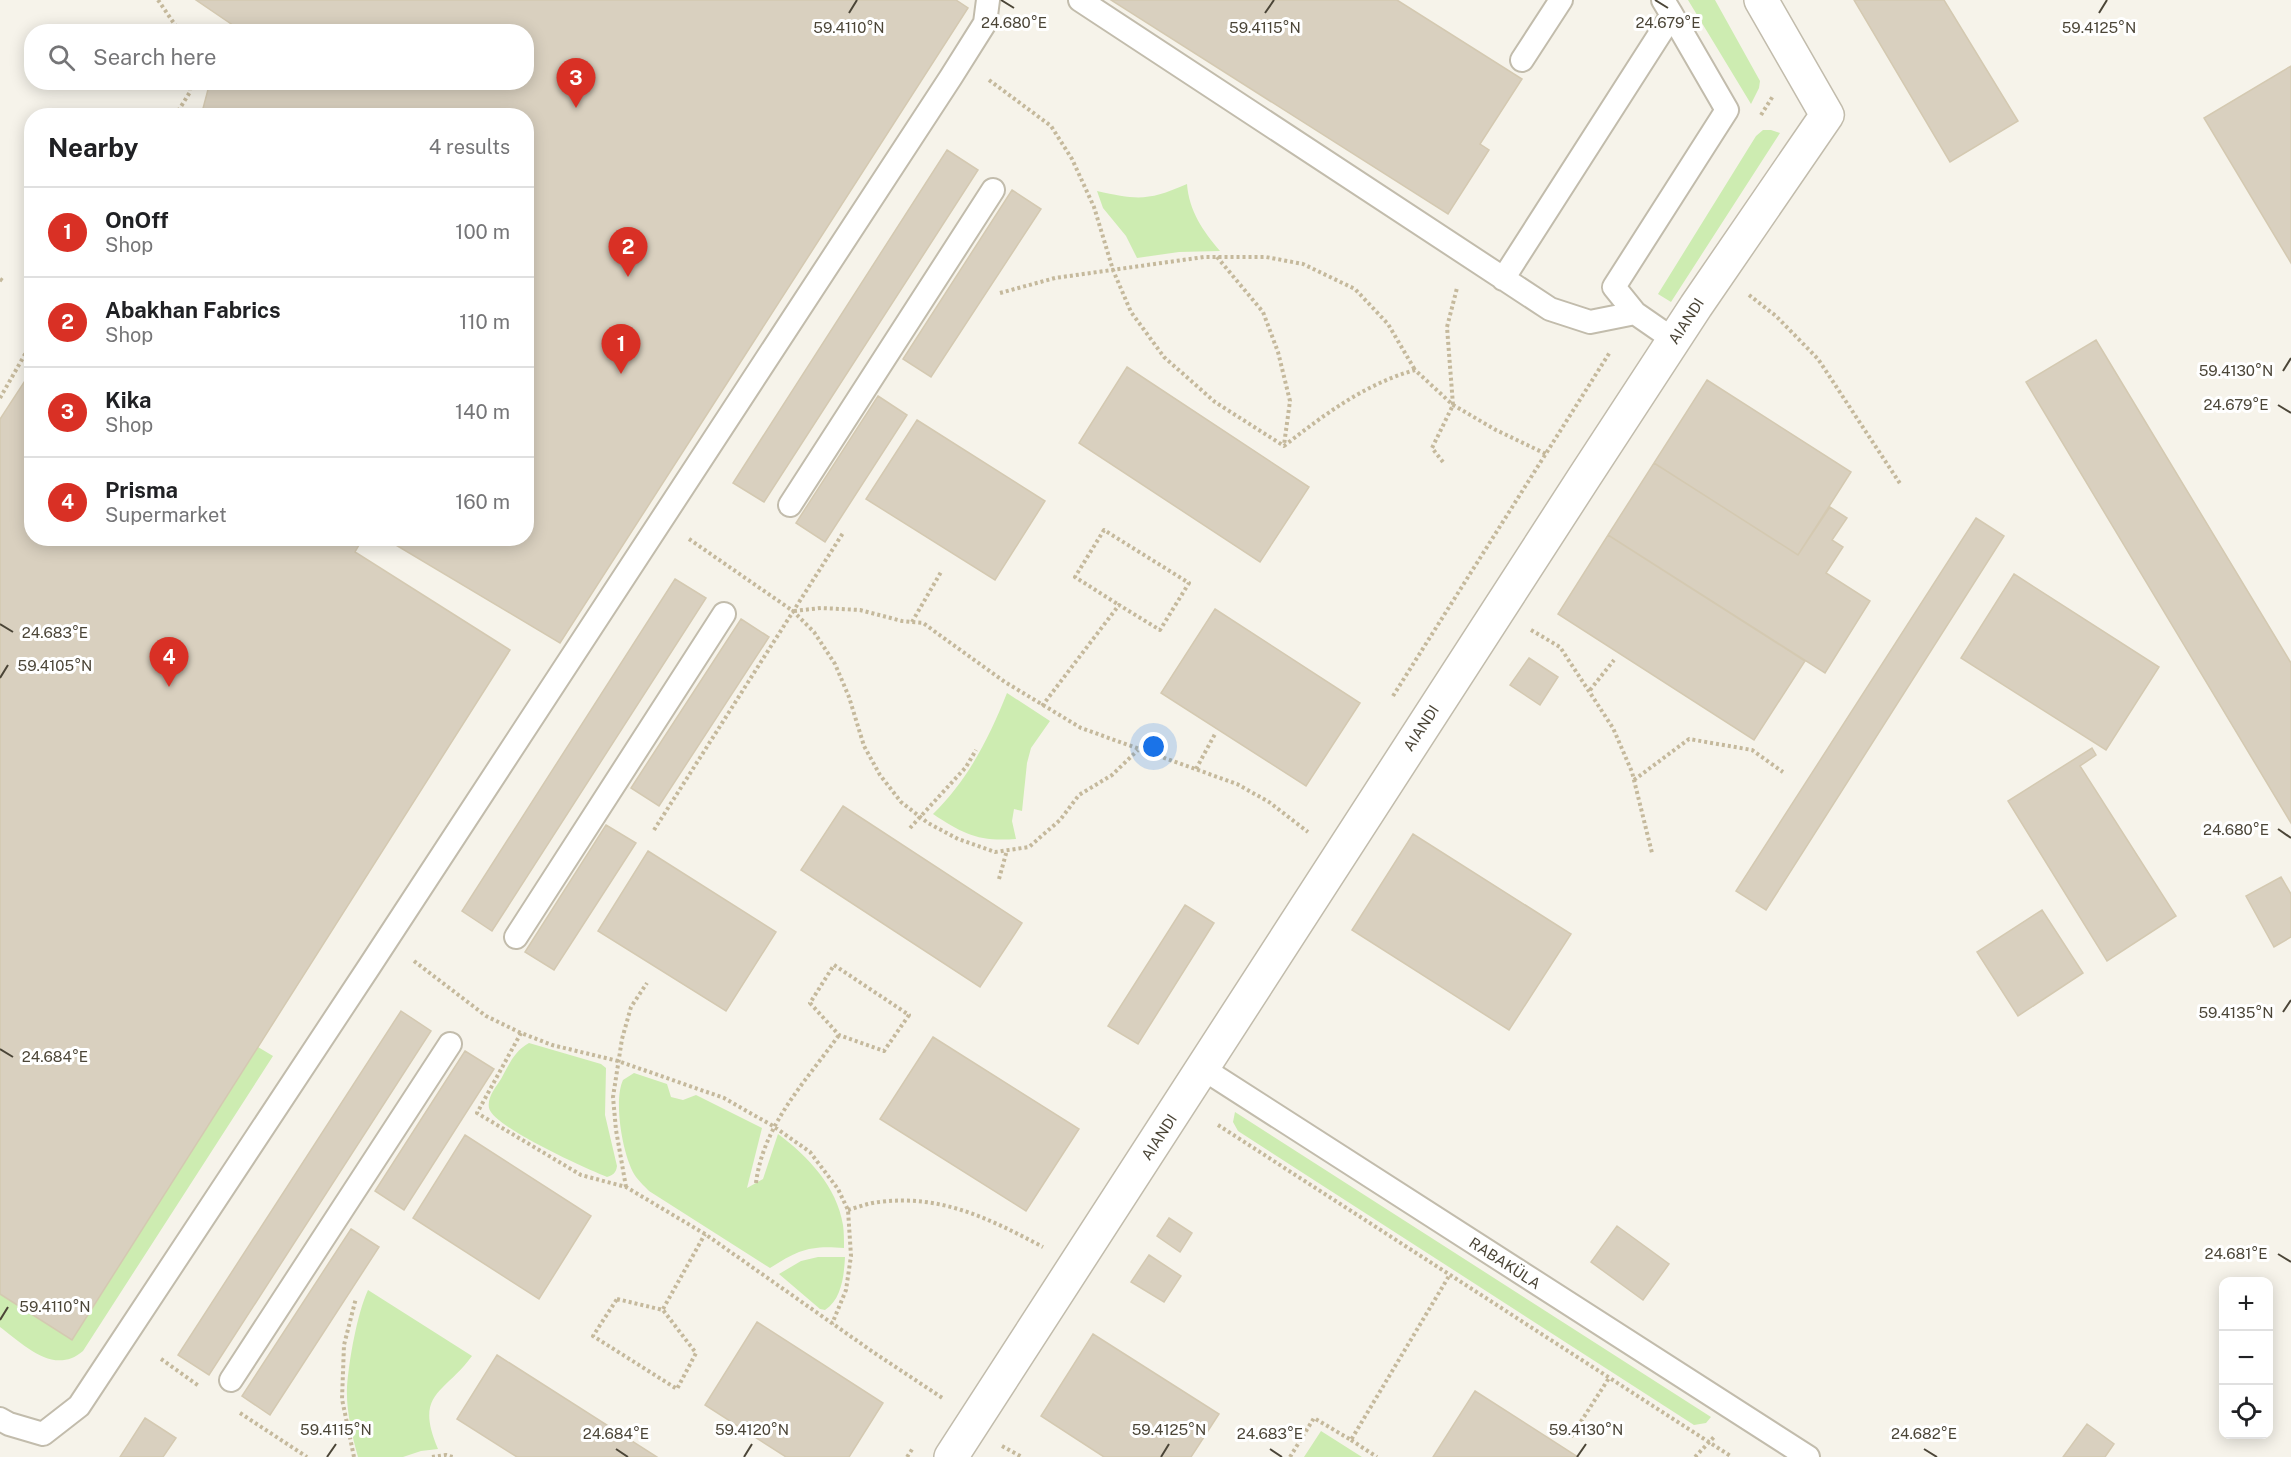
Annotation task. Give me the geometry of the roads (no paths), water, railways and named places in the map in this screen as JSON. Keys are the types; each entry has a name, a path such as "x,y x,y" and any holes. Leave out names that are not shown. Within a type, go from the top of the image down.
{"street":[{"name":"AIANDI","path":"951,1457 1674,340 1827,115 1761,0"}],"lane":[{"path":"0,1419 43,1434 79,1406 376,957 951,77 985,24 988,0"},
{"path":"1080,0 1550,309 1590,321 1635,314"},
{"path":"1522,60 1561,0"},
{"path":"1503,279 1667,8 1727,110 1614,287 1635,314 1674,340"},
{"path":"790,505 993,190"},
{"path":"516,937 724,614"},
{"path":"231,1380 450,1044"},
{"name":"RABAKÜLA","path":"1202,1068 1808,1457"}],"place":[{"name":"Kika","path":"576,108"},
{"name":"Abakhan Fabrics","path":"628,277"},
{"name":"OnOff","path":"621,374"},
{"name":"Prisma","path":"169,687"}]}
